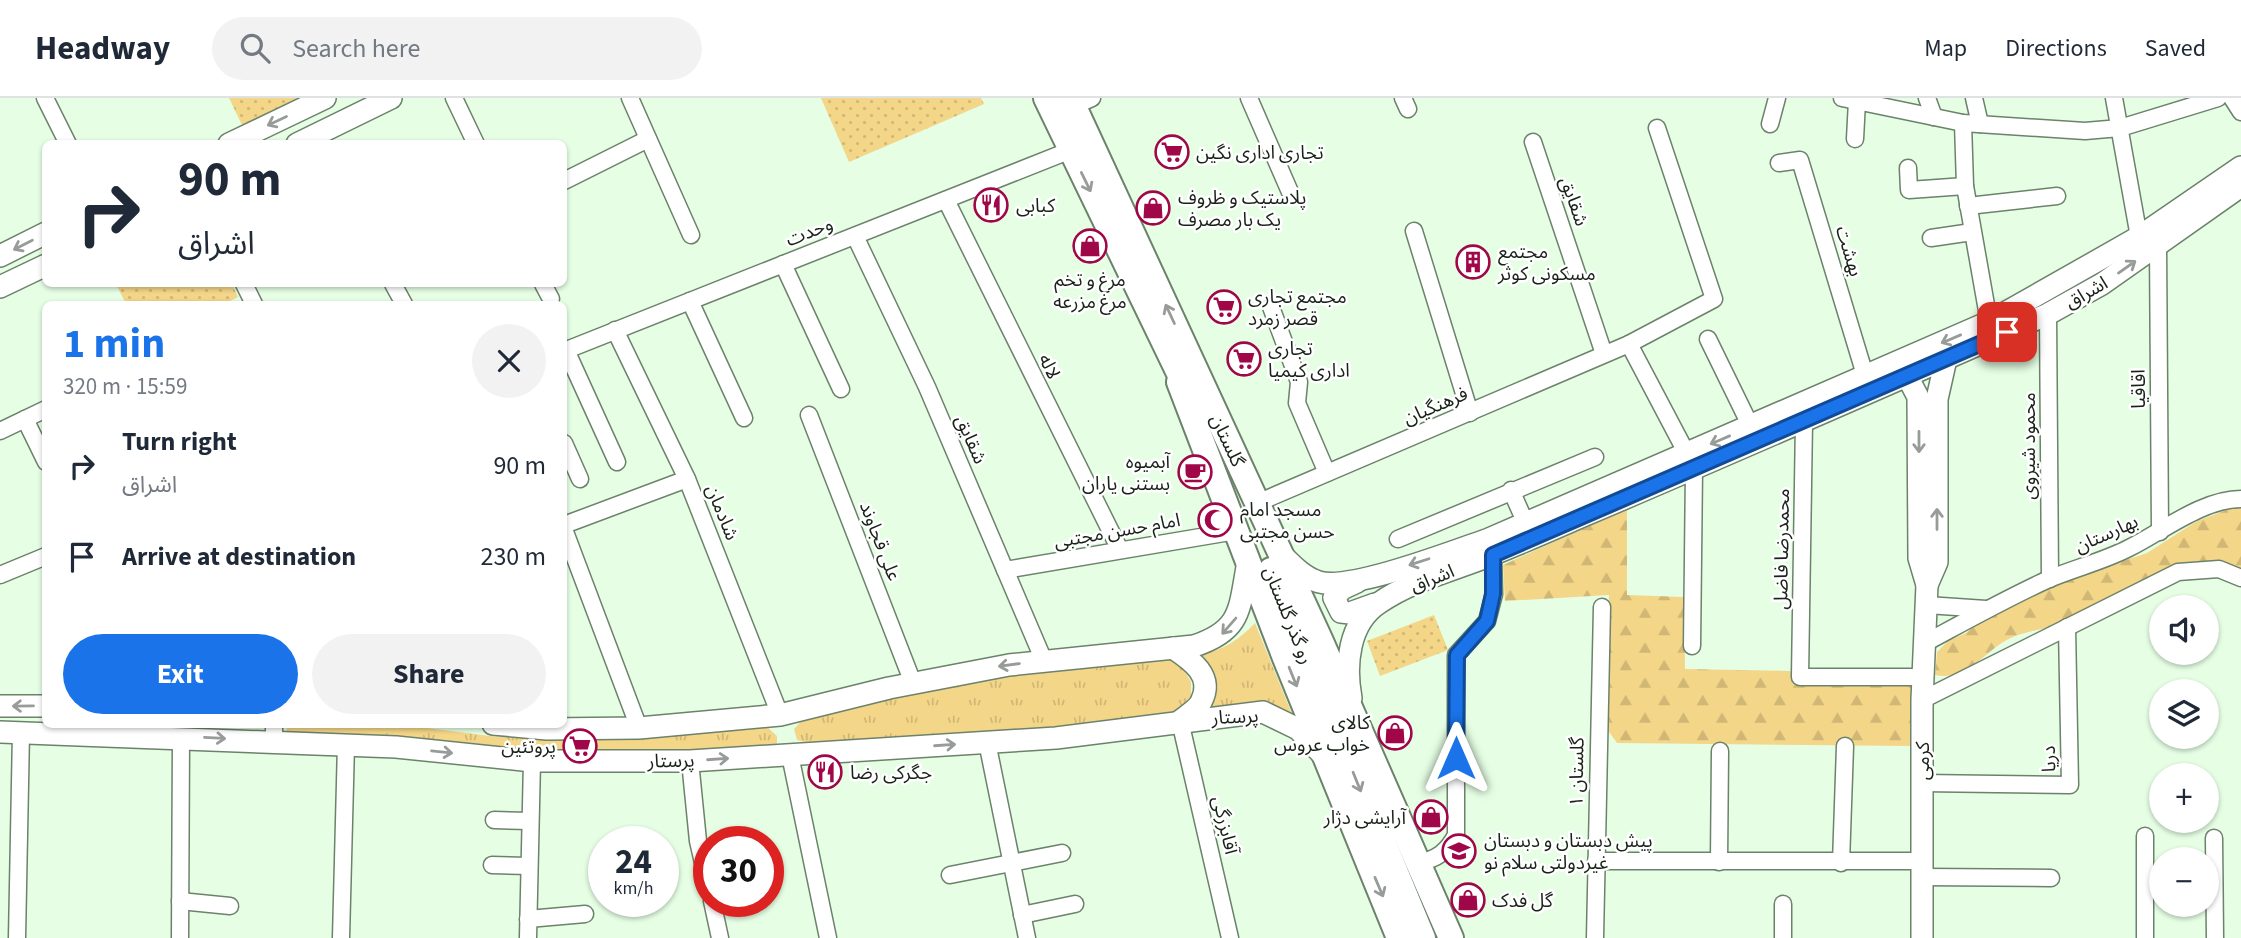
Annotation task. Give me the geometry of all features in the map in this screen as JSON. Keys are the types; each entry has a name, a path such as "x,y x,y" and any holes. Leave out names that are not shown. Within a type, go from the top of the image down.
{"main road":[{"path":"237,140 325,98"},
{"path":"305,140 391,98"},
{"path":"1046,98 1162,339 1325,757 1399,938"},
{"name":"گلستان","path":"1079,101 1451,938"},
{"name":"اشراق","path":"1281,554 1298,571 1321,583 1365,578 1489,539 1804,421 2048,314 2102,284 2148,241 2241,167"},
{"name":"اشراق","path":"1356,721 1346,675 1349,652 1360,623 1377,603 1416,583 1493,555 1691,462 1751,427 1864,375 1989,323 2148,241 2241,186"},
{"path":"0,256 42,235"},
{"path":"0,287 42,267"},
{"name":"رو گذر گلستان","path":"1162,339 1256,534 1423,938"},
{"name":"کرمی","path":"1922,938 1922,700 1927,595 1937,562 1937,399 1945,359"},
{"name":"کرمی","path":"1908,376 1918,397 1919,558 1927,595"},
{"name":"پرستار","path":"536,728 639,728 780,715 913,683 1044,661 1194,646 1219,638 1237,616 1248,562"},
{"path":"1365,578 1342,589 1334,598 1341,612 1350,614 1377,603"},
{"path":"1173,648 1197,664 1205,683 1201,702 1180,721"},
{"path":"0,706 42,705"},
{"name":"پرستار","path":"10,732 181,737 274,733 346,744 531,761 690,761 1056,738 1263,712 1298,729 1325,757"}],"street":[{"path":"45,98 66,140"},
{"path":"454,98 474,140"},
{"path":"629,98 691,235"},
{"path":"1249,98 1290,192"},
{"path":"1770,124 1777,98"},
{"path":"1927,98 1934,117"},
{"path":"1974,98 1980,124"},
{"name":"اقاقیا","path":"2114,98 2148,241 2160,532"},
{"path":"1855,139 1850,100 1963,123 2085,131 2120,128 2218,98"},
{"path":"2232,98 2241,112"},
{"path":"1963,123 1965,186 1989,323"},
{"name":"فرهنگیان","path":"1257,503 1629,344 1714,299 1657,128"},
{"path":"567,180 648,139"},
{"name":"شقایق","path":"1533,142 1604,354"},
{"name":"وحدت","path":"567,349 1070,150"},
{"name":"بهشت","path":"1779,163 1800,160 1864,375"},
{"path":"1908,168 1909,190 1965,186"},
{"path":"1968,206 2057,196"},
{"name":"لاله","path":"946,200 1120,550"},
{"path":"1414,231 1470,413"},
{"path":"1931,238 1972,232"},
{"name":"شقایق","path":"855,236 927,387 1044,661"},
{"path":"783,264 841,389"},
{"path":"545,287 551,299"},
{"path":"690,301 744,418"},
{"path":"1271,307 1299,382 1297,403 1327,473"},
{"name":"محمود شیروی","path":"2048,314 2050,579"},
{"name":"شادمان","path":"615,330 687,479 780,715"},
{"path":"1708,339 1751,427"},
{"path":"1629,344 1691,462 1692,646"},
{"path":"567,354 617,462"},
{"path":"0,431 42,411"},
{"name":"علی قجاوند","path":"809,415 913,683"},
{"path":"25,419 42,454"},
{"name":"محمدرضا فاضل","path":"1804,421 1800,677 1923,677"},
{"path":"567,450 580,479"},
{"path":"1398,539 1595,457"},
{"path":"567,526 687,479"},
{"path":"1511,490 1526,524"},
{"name":"بهارستان","path":"1925,643 2050,579 2126,549 2225,499 2241,499"},
{"name":"امام حسن مجتبی","path":"1005,570 1236,531"},
{"path":"567,535 639,728"},
{"path":"1418,863 1430,861 1448,851 1456,835 1457,655 1487,621 1493,594 1493,555"},
{"path":"0,575 42,558"},
{"path":"1922,700 2178,572 2219,569 2241,578"},
{"path":"1927,595 1989,609"},
{"name":"گلستان ۱","path":"1595,938 1602,607"},
{"name":"دریا","path":"1922,783 2070,785 2067,627"},
{"name":"آقابزرگی","path":"1180,721 1228,938"},
{"path":"10,732 17,938"},
{"path":"180,938 181,737"},
{"path":"987,742 1027,938"},
{"path":"341,938 346,744"},
{"path":"1840,863 1845,746"},
{"path":"1719,862 1720,751"},
{"path":"790,755 828,938"},
{"path":"528,938 531,761"},
{"path":"690,761 696,826"},
{"path":"494,820 530,821"},
{"path":"2145,836 2149,870"},
{"path":"2214,838 2214,847"},
{"path":"950,875 1062,853"},
{"path":"1597,861 1840,863 2051,878"},
{"path":"492,865 529,866"},
{"path":"180,901 230,906"},
{"path":"1022,915 1075,904"},
{"path":"1783,904 1783,938"},
{"path":"528,919 584,914"},
{"path":"713,917 715,937"},
{"path":"2145,938 2150,917"},
{"path":"2213,917 2215,938"}],"green space":[{"path":"229,98 298,98 242,125"},
{"path":"821,98 981,98 984,104 849,162"},
{"path":"118,287 233,287 238,297 230,301 124,301"},
{"path":"2232,508 2241,508 2241,570 2212,565 2187,566 2165,571 2080,615 2011,638 1964,671 1945,676 1935,675 1937,652 1948,641 1966,633 1985,618 2064,581 2147,553 2197,521"},
{"path":"1627,509 1627,595 1684,597 1685,669 1790,671 1796,681 1912,684 1910,746 1617,743 1604,725 1609,595 1505,601 1503,565"},
{"path":"1434,615 1448,650 1380,676 1367,641"},
{"path":"1255,623 1292,714 1260,703 1205,711 1213,696 1214,682 1211,669 1202,655 1231,643"},
{"path":"1162,658 1181,664 1191,682 1191,697 1172,716 1011,731 809,743 797,740 794,729 804,718 929,688 1014,672"},
{"path":"766,726 777,736 777,746 758,751 546,751 286,736 287,728 427,728 498,737 634,739"}],"place":[{"name":"تجاری اداری نگین","path":"1172,152"},
{"name":"کبابی","path":"991,205"},
{"name":"پلاستیک و ظروف یک بار مصرف","path":"1153,208"},
{"name":"مرغ و تخم مرغ مزرعه","path":"1090,246"},
{"name":"مجتمع مسکونی کوثر","path":"1473,262"},
{"name":"مجتمع تجاری قصر زمرد","path":"1224,307"},
{"name":"تجاری اداری کیمیا","path":"1244,359"},
{"name":"آبمیوه بستنی یاران","path":"1195,472"},
{"name":"مسجد امام حسن مجتبی","path":"1215,520"},
{"name":"کالای خواب عروس","path":"1395,733"},
{"name":"پروتئین","path":"580,746"},
{"name":"جگرکی رضا","path":"825,772"},
{"name":"آرایشی دژار","path":"1431,817"},
{"name":"پیش دبستان و دبستان غیردولتی سلام نو","path":"1459,851"},
{"name":"گل فدک","path":"1468,900"}],"route":[{"path":"1456,758 1457,655 1487,621 1493,594 1493,555 2007,332"}]}
